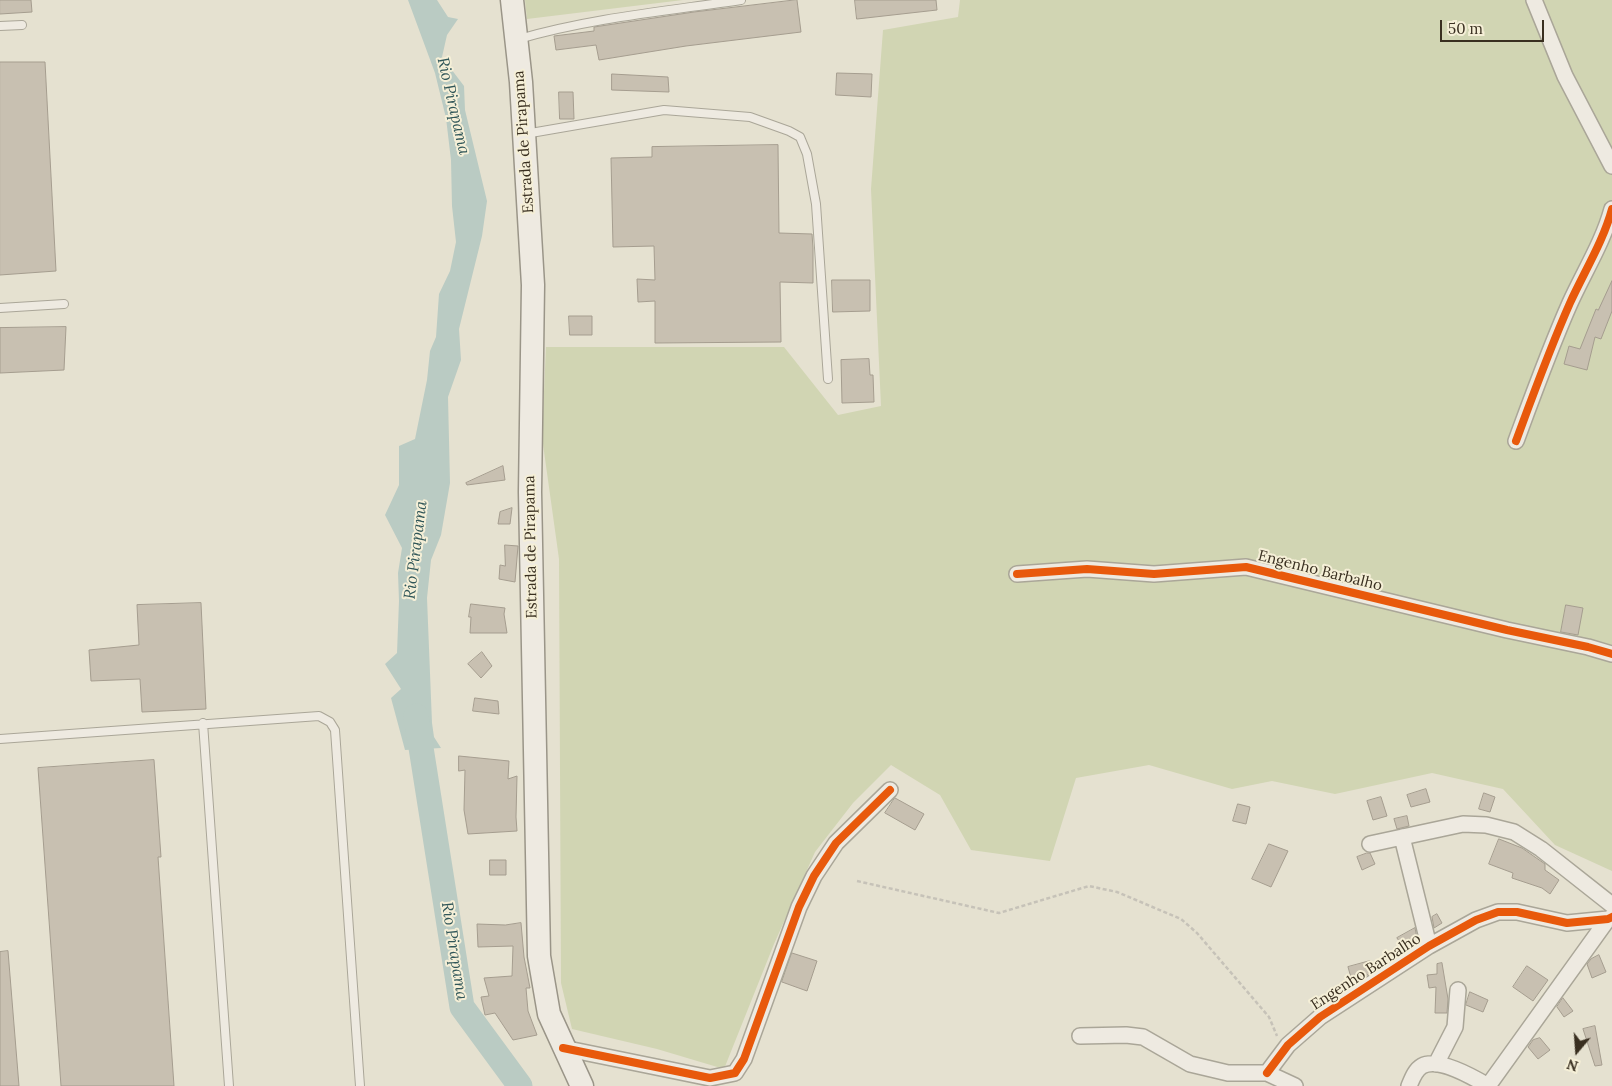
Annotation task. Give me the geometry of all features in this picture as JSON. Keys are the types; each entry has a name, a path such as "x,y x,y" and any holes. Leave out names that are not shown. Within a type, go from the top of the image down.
{"main road":[{"name":"Estrada de Pirapama","path":"512,0 524,134 533,285 530,492 539,956 548,1014 582,1086"}],"street":[{"path":"1534,0 1566,76 1612,166"},
{"path":"1516,441 1560,326 1583,273 1603,237 1612,209"},
{"name":"Engenho Barbalho","path":"1016,574 1087,569 1154,574 1246,567 1612,654"},
{"path":"563,1048 710,1078 735,1073 744,1059 799,907 814,876 836,843 890,790"},
{"path":"1370,844 1463,824 1486,825 1514,832 1541,849 1611,914 1488,1086 1441,1064 1423,1066 1417,1070 1409,1086"},
{"path":"1402,837 1429,946"},
{"name":"Engenho Barbalho","path":"1267,1073 1283,1052 1320,1017 1429,946 1476,920 1498,912 1517,912 1567,923 1611,914"},
{"path":"1436,1064 1455,1027 1458,990"},
{"path":"1080,1036 1143,1037 1190,1064 1228,1073 1267,1073 1295,1086"}],"lane":[{"path":"516,40 554,29 592,22 741,0"},
{"path":"0,26 22,25"},
{"path":"524,134 664,110 750,117 790,130 800,138 807,154 816,204 828,379"},
{"path":"0,308 64,304"},
{"path":"0,739 319,716 330,722 335,730 360,1086"},
{"path":"203,723 229,1086"}],"path":[{"path":"857,881 999,913 1089,886 1117,892 1181,919 1197,933 1269,1017 1283,1052"}],"green space":[{"path":"525,0 683,0 527,19"},
{"path":"960,0 1612,0 1612,871 1555,845 1503,789 1432,773 1335,794 1272,781 1232,789 1149,765 1076,778 1050,861 971,850 940,795 891,765 853,803 815,852 774,944 724,1069 657,1049 572,1029 561,983 559,559 542,437 546,347 784,347 838,415 881,406 871,189 883,30 958,17"}],"water":[{"path":"408,0 437,0 448,17 458,19 447,35 442,57 464,86 465,110 487,201 482,236 459,329 461,360 448,397 450,483 441,535 431,560 427,598 432,723 434,737 441,748 405,750 391,698 401,689 385,664 397,653 398,573 402,548 385,515 399,485 399,446 415,439 427,380 430,351 436,337 439,294 450,271 456,242 452,206 451,160 446,118 435,73"}],"building":[{"path":"0,0 31,0 32,12 0,14"},
{"path":"797,0 801,32 686,46 599,60 596,45 556,50 554,36 594,31 594,27 694,12"},
{"path":"855,0 936,0 937,10 857,19"},
{"path":"0,62 45,62 56,271 0,275"},
{"path":"837,73 872,74 871,97 836,95"},
{"path":"612,74 668,77 669,92 612,90"},
{"path":"559,92 573,92 574,119 560,119"},
{"path":"778,145 779,233 812,234 813,248 813,283 780,282 781,342 655,343 655,301 638,302 637,279 655,280 654,246 613,247 611,158 652,157 652,147"},
{"path":"832,280 870,280 870,311 833,312"},
{"path":"1612,281 1612,311 1601,339 1595,337 1587,370 1564,364 1569,346 1580,349 1596,309 1598,310"},
{"path":"569,316 592,316 592,335 570,335"},
{"path":"66,327 64,370 0,373 0,328"},
{"path":"869,359 870,375 873,375 874,402 842,403 841,360"},
{"path":"503,466 505,480 467,485 466,483"},
{"path":"512,508 510,524 498,524 500,512"},
{"path":"505,545 518,546 515,582 499,579 500,565 505,566"},
{"path":"201,603 206,709 142,712 140,679 91,681 89,650 139,645 137,605"},
{"path":"471,604 505,608 507,633 470,633 471,617 469,617"},
{"path":"1566,605 1583,608 1578,635 1561,632"},
{"path":"482,652 492,666 481,678 468,664"},
{"path":"475,698 498,701 499,714 473,711"},
{"path":"459,756 509,761 508,779 517,776 517,831 468,834 464,810 465,770 459,771"},
{"path":"154,760 161,857 158,857 174,1086 61,1086 38,768"},
{"path":"1426,789 1430,802 1411,807 1407,795"},
{"path":"1484,793 1495,797 1490,812 1479,809"},
{"path":"1381,797 1387,816 1373,820 1367,801"},
{"path":"895,798 924,814 915,830 885,813"},
{"path":"1238,804 1250,807 1246,824 1233,821"},
{"path":"1407,816 1409,826 1397,829 1394,819"},
{"path":"1499,839 1522,848 1545,864 1545,870 1559,880 1550,894 1542,888 1512,878 1513,873 1489,864"},
{"path":"1269,844 1288,851 1271,887 1252,879"},
{"path":"1370,853 1375,864 1362,870 1357,857"},
{"path":"490,860 506,860 506,875 490,875"},
{"path":"1437,914 1442,923 1434,928 1432,917"},
{"path":"521,923 524,957 530,988 526,988 528,1011 537,1035 513,1040 495,1013 485,1015 481,997 489,996 484,978 512,976 513,946 478,947 477,924 505,925"},
{"path":"1415,928 1417,938 1403,947 1397,938"},
{"path":"8,951 19,1086 0,1086 0,952"},
{"path":"792,953 817,961 807,991 782,982"},
{"path":"1599,955 1606,972 1592,978 1587,964 1591,959"},
{"path":"1370,961 1373,971 1364,977 1352,981 1348,967"},
{"path":"1442,963 1448,999 1447,1013 1435,1013 1436,987 1429,988 1427,975 1437,974 1437,964"},
{"path":"1527,966 1548,980 1533,1001 1513,987"},
{"path":"1470,992 1488,1000 1483,1012 1466,1005"},
{"path":"1563,998 1573,1011 1564,1017 1557,1007"},
{"path":"1595,1026 1602,1065 1595,1066 1583,1029"},
{"path":"1540,1038 1550,1050 1538,1059 1528,1047 1533,1040"}],"waterway":[{"name":"Rio Pirapama","path":"416,716 462,1007 520,1086"}],"cycle path":[{"path":"1516,441 1570,303 1598,245 1612,209"},
{"path":"1017,574 1087,569 1154,574 1246,567 1612,654"},
{"path":"563,1048 710,1078 735,1073 744,1059 799,907 814,876 836,843 890,790"},
{"path":"1267,1073 1288,1045 1320,1017 1429,946 1476,920 1498,912 1517,912 1567,923 1612,917"}]}
